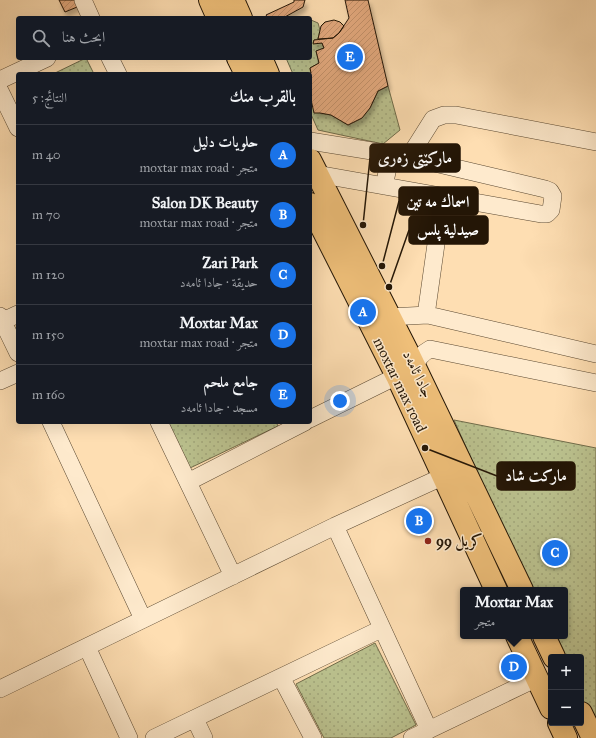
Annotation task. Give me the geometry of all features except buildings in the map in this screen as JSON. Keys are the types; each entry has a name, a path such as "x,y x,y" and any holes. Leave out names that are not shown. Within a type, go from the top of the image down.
{"main road":[{"path":"210,0 217,16"},
{"path":"233,0 240,16"},
{"path":"239,60 245,72"},
{"path":"262,60 267,72"},
{"name":"جادا ئامەد","path":"314,167 388,317 406,372 520,587"},
{"name":"moxtar max road","path":"312,208 406,372 444,476 495,587"},
{"path":"518,639 548,702"},
{"path":"545,639 553,654"},
{"path":"584,719 593,738"},
{"path":"560,726 566,738"}],"street":[{"path":"83,0 90,16"},
{"path":"17,72 43,60"},
{"path":"111,60 117,72"},
{"path":"0,80 16,73"},
{"path":"0,91 16,124"},
{"path":"409,157 433,119 444,115 456,115 596,142"},
{"path":"312,141 409,157 545,189 550,191 553,196 551,210 547,214 541,214 384,186 314,167"},
{"path":"384,186 391,154"},
{"path":"426,315 438,237"},
{"path":"16,314 1,318 16,349"},
{"path":"388,317 426,315 596,354"},
{"path":"312,417 406,372 423,353 430,349 596,383"},
{"path":"0,381 16,374"},
{"path":"52,424 144,619"},
{"path":"160,424 233,576"},
{"path":"188,482 298,424"},
{"path":"0,689 335,526 444,476"},
{"path":"335,526 381,629 429,730"},
{"path":"154,738 195,720 381,629"},
{"path":"87,647 129,738"},
{"path":"281,677 313,738"},
{"path":"412,738 537,678"},
{"path":"195,720 204,738"}],"green space":[{"path":"312,20 318,23 320,30 318,39 314,40 313,43 322,43 324,48 316,51 319,63 310,68 311,72 292,72 287,60 312,60"},
{"path":"82,60 87,60 93,72 57,72"},
{"path":"388,86 400,130 383,144 318,130 312,116 312,99 320,113 331,115 348,125 362,118 370,108 378,91"},
{"path":"454,420 596,448 596,728 584,702 584,654 562,654 554,639 568,639 568,587 531,587"},
{"path":"169,424 277,424 278,426 190,468"},
{"path":"375,643 416,725 391,738 324,738 296,684"}],"place":[{"name":"جامع ملحم","path":"350,57"},
{"name":"مارکێتی زەری","path":"363,225"},
{"name":"اسماك مه تين","path":"382,266"},
{"name":"صيدلية پلس","path":"389,287"},
{"name":"حلويات دليل","path":"363,312"},
{"name":"ماركت شاد","path":"425,448"},
{"name":"Salon DK Beauty","path":"419,521"},
{"name":"99 كريل","path":"428,541"},
{"name":"Zari Park","path":"555,553"},
{"name":"Moxtar Max","path":"514,667"}]}
